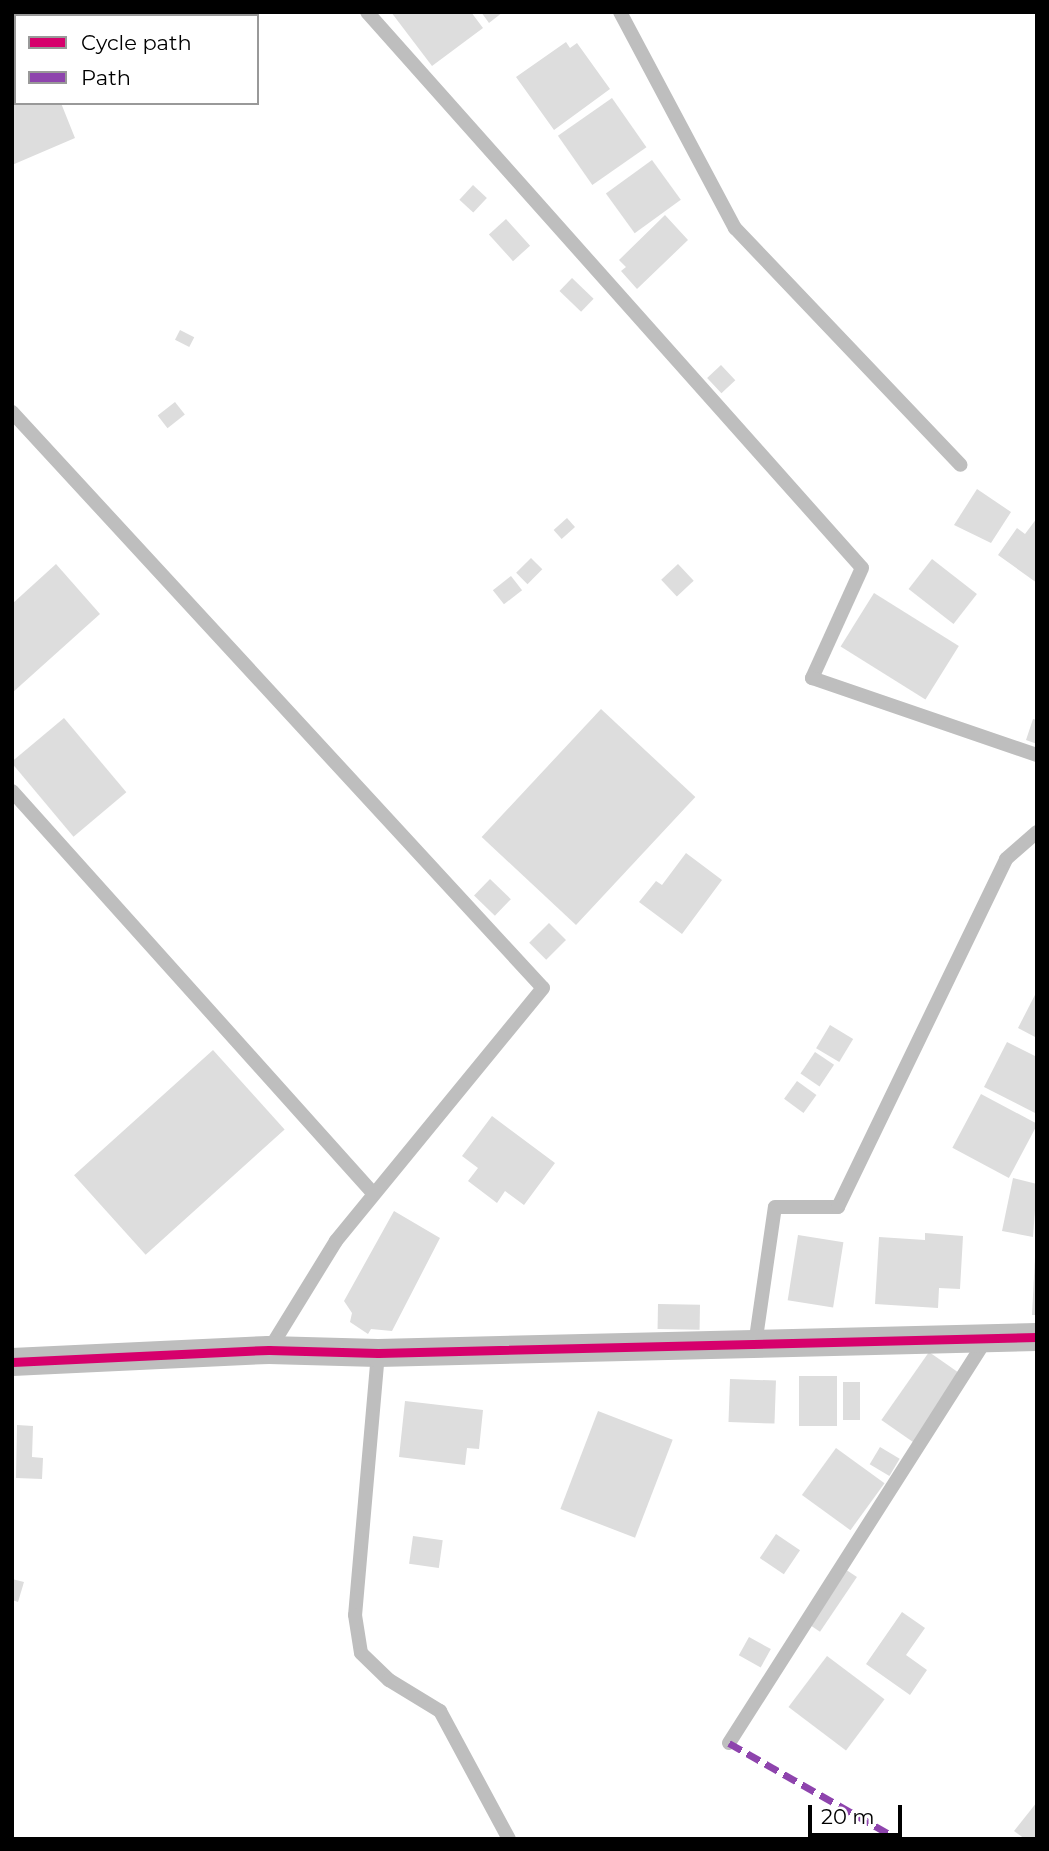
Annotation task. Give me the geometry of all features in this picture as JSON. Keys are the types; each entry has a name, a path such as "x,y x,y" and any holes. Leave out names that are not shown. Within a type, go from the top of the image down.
{"street":[{"path":"12,1362 269,1350 378,1353 1037,1337"}],"lane":[{"path":"367,12 862,568 813,678 1037,755"},
{"path":"620,12 735,228 961,465"},
{"path":"12,412 543,988 336,1241 269,1350"},
{"path":"12,791 373,1194"},
{"path":"755,1345 775,1208 838,1207 1006,859 1037,832"},
{"path":"729,1743 987,1337"},
{"path":"378,1353 355,1615 361,1653 388,1680 440,1711 509,1839"}],"building":[{"path":"391,12 471,12 483,28 432,66"},
{"path":"481,12 503,12 489,23"},
{"path":"566,42 570,48 577,43 610,89 554,130 516,77"},
{"path":"14,91 14,105 62,105 75,138 12,165"},
{"path":"612,98 646,147 592,185 558,136"},
{"path":"652,160 681,200 635,233 606,194"},
{"path":"473,185 487,198 473,213 459,200"},
{"path":"665,215 688,240 637,289 621,271 626,267 619,260"},
{"path":"506,219 530,246 513,261 489,234"},
{"path":"572,278 594,299 581,312 559,291"},
{"path":"180,330 194,337 189,347 175,340"},
{"path":"721,365 735,380 721,393 707,378"},
{"path":"175,402 185,415 168,428 158,416"},
{"path":"977,489 1011,512 991,543 954,525"},
{"path":"567,518 575,527 562,539 554,530"},
{"path":"1037,518 1037,583 998,555 1017,528 1025,534"},
{"path":"531,558 542,569 527,584 516,573"},
{"path":"932,559 977,594 954,624 909,589"},
{"path":"56,564 100,614 12,693 12,604"},
{"path":"678,564 694,581 677,597 661,580"},
{"path":"511,576 522,590 504,604 493,590"},
{"path":"874,593 959,646 925,699 841,646"},
{"path":"601,709 695,797 576,925 482,837"},
{"path":"64,718 126,792 73,837 12,763"},
{"path":"1033,719 1037,720 1037,744 1026,740"},
{"path":"686,853 722,880 682,934 639,902 656,881 662,885"},
{"path":"490,879 511,899 495,916 474,896"},
{"path":"549,923 566,940 546,960 529,943"},
{"path":"1037,991 1037,1038 1018,1028"},
{"path":"830,1025 853,1039 839,1062 816,1048"},
{"path":"1007,1042 1037,1057 1037,1114 984,1087"},
{"path":"213,1050 285,1130 146,1255 74,1175"},
{"path":"815,1052 834,1065 820,1086 800,1074"},
{"path":"797,1081 816,1095 803,1113 784,1099"},
{"path":"981,1094 1037,1124 1009,1178 952,1148"},
{"path":"492,1116 555,1163 524,1205 505,1191 497,1203 468,1181 478,1168 462,1156"},
{"path":"1013,1178 1037,1184 1033,1237 1002,1231"},
{"path":"394,1211 440,1238 392,1331 371,1329 368,1334 350,1322 352,1313 344,1301"},
{"path":"925,1233 963,1236 960,1289 939,1288 938,1308 875,1304 879,1237 925,1240"},
{"path":"798,1235 843,1242 833,1307 788,1300"},
{"path":"1035,1257 1037,1315 1032,1315"},
{"path":"658,1304 700,1305 700,1330 658,1329"},
{"path":"929,1352 961,1374 913,1442 881,1420"},
{"path":"799,1376 837,1376 837,1426 799,1426"},
{"path":"730,1379 776,1381 774,1424 728,1422"},
{"path":"843,1382 860,1382 860,1420 843,1420"},
{"path":"405,1401 483,1410 479,1449 467,1448 465,1465 399,1457"},
{"path":"598,1411 673,1440 635,1538 560,1509"},
{"path":"17,1425 33,1426 32,1457 43,1458 42,1479 16,1478"},
{"path":"880,1447 900,1459 889,1476 870,1464"},
{"path":"836,1448 885,1483 850,1530 802,1495"},
{"path":"776,1534 800,1550 784,1574 760,1558"},
{"path":"413,1536 443,1540 439,1568 409,1564"},
{"path":"842,1567 857,1577 820,1632 805,1622"},
{"path":"12,1579 24,1582 18,1602 12,1600"},
{"path":"902,1612 925,1628 906,1655 927,1670 910,1695 866,1664"},
{"path":"749,1637 771,1649 761,1667 739,1655"},
{"path":"827,1656 885,1699 846,1750 788,1707"},
{"path":"1037,1802 1037,1839 1025,1839 1014,1831"}],"marked path":[{"path":"729,1743 898,1839"}],"cycle path":[{"path":"12,1362 269,1350 378,1353 1037,1337"}]}
